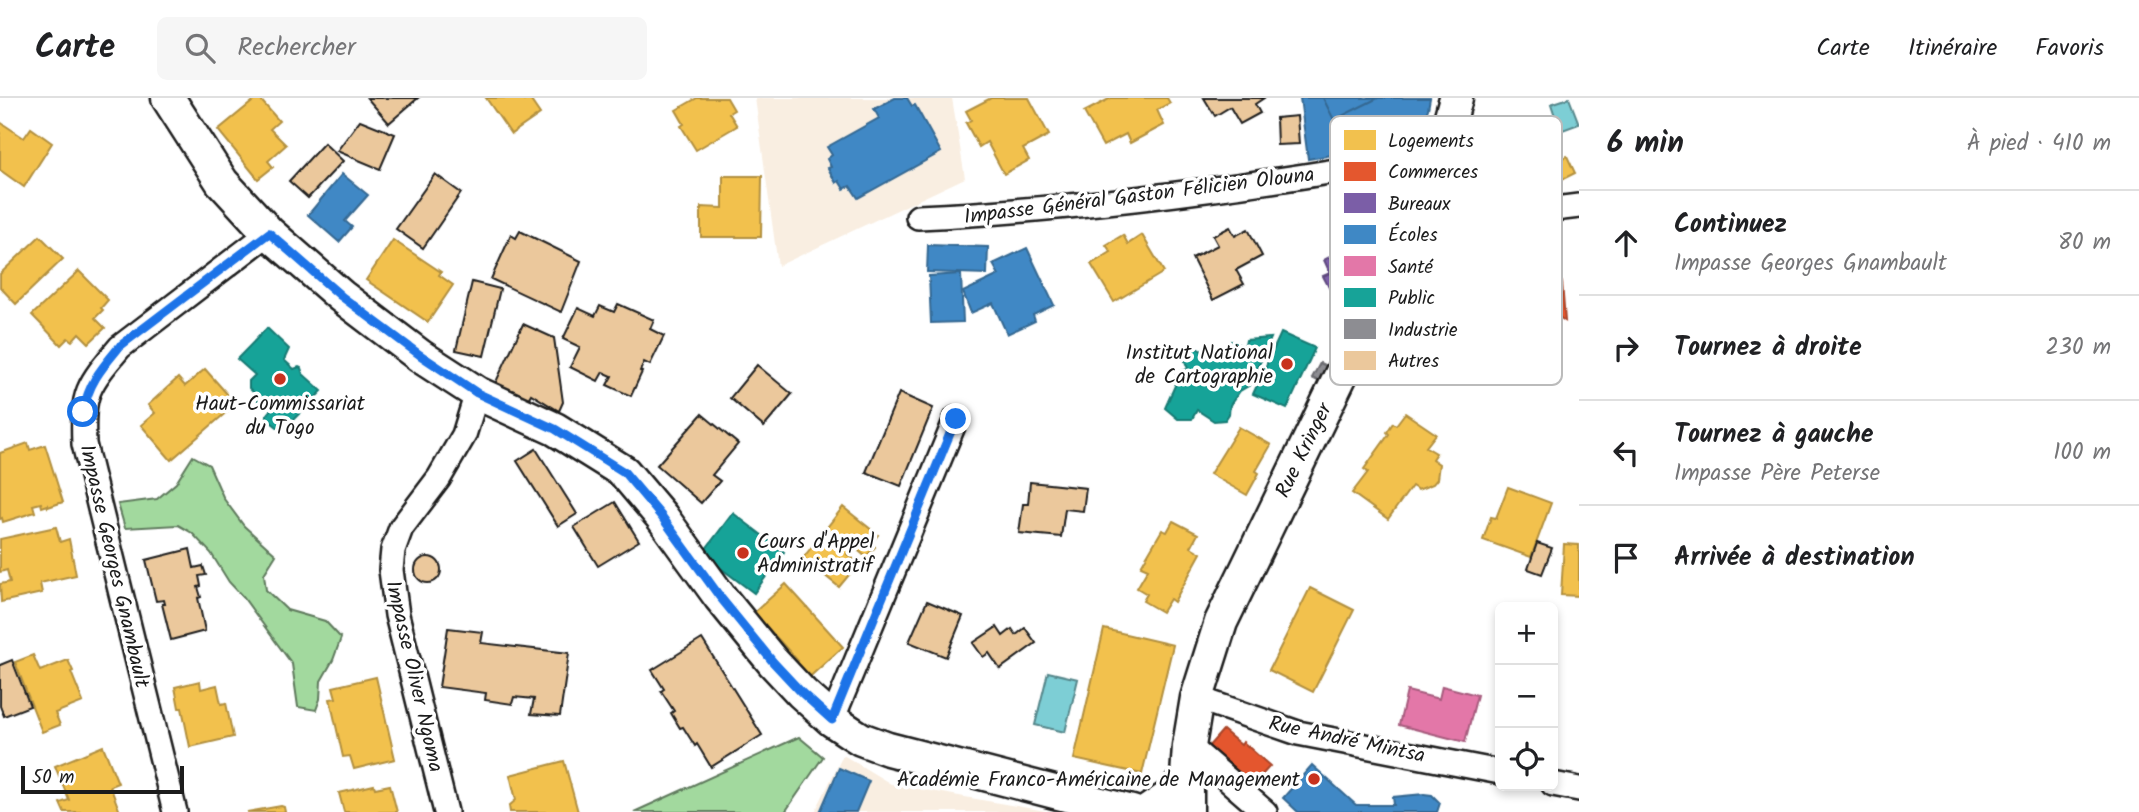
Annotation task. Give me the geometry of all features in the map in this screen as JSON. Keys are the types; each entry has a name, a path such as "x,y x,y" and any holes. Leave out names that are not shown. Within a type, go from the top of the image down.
{"street":[{"path":"167,98 222,182 269,233 341,296 420,355 477,393 555,429 624,472 662,517 720,597 773,662 832,720 861,739 888,749 1132,812"},
{"name":"Rue Kringer","path":"1451,116 1456,98"},
{"name":"Impasse Général Gaston Félicien Olouna","path":"918,217 1014,212 1330,172"},
{"name":"Impasse Georges Gnambault","path":"175,812 84,444 83,412 87,391 120,346 269,233"},
{"name":"Rue Kringer","path":"1187,812 1186,778 1197,698 1221,622 1336,385"},
{"name":"Impasse Oliver Ngoma","path":"446,812 397,615 391,570 393,550 401,528 439,478 464,435 477,393"},
{"path":"832,720 956,419"},
{"name":"Rue André Mintsa","path":"1197,698 1298,733 1495,771"},
{"path":"1189,746 1265,812"},
{"path":"1147,812 1172,795 1186,778"},
{"path":"1558,785 1579,789"}],"shaded area":[{"path":"755,98 952,98 965,178 778,266"},
{"path":"843,755 891,784 1051,812 815,812"}],"green space":[{"path":"193,456 209,465 224,499 244,526 276,555 264,574 266,590 287,610 325,621 341,638 321,681 316,710 298,707 292,664 229,582 211,553 192,533 178,525 125,528 118,504 157,499 176,483"},
{"path":"799,737 823,757 785,812 634,812"}],"water":[{"path":"1569,98 1579,124 1562,130 1562,116 1555,116 1551,104"},
{"path":"1048,672 1078,679 1065,732 1035,725"}],"building: Logements":[{"path":"257,98 279,121 270,129 286,145 268,161 273,167 258,179 218,130"},
{"path":"486,98 529,98 540,114 511,134"},
{"path":"697,98 727,98 734,110 729,113 737,126 696,150 681,126 684,124 676,110"},
{"path":"991,98 1029,98 1049,135 1023,149 1029,160 1004,174 987,142 979,147 966,123 971,120 966,111"},
{"path":"1111,98 1167,98 1170,103 1157,110 1164,125 1130,143 1126,134 1103,146 1084,112"},
{"path":"0,122 24,138 31,128 52,143 24,187 0,170"},
{"path":"1567,156 1575,173 1562,180 1562,158"},
{"path":"723,176 762,176 761,237 701,237 701,207 723,208"},
{"path":"1123,235 1128,244 1142,235 1164,272 1114,302 1091,264 1111,252 1106,245"},
{"path":"40,236 63,259 16,304 0,287 0,274"},
{"path":"393,240 441,272 439,275 453,285 428,322 366,280"},
{"path":"79,271 108,300 95,318 105,328 89,343 79,333 72,341 68,338 61,345 32,315"},
{"path":"205,369 236,404 171,460 141,425 155,413 148,405 178,378 185,386"},
{"path":"1405,413 1436,434 1426,447 1436,453 1432,459 1439,464 1437,479 1433,484 1418,490 1412,486 1388,519 1352,493 1368,472 1364,469 1389,434 1387,432"},
{"path":"1239,427 1271,445 1256,471 1259,473 1247,495 1210,474"},
{"path":"28,443 30,450 45,445 63,502 48,507 42,507 41,503 33,505 35,512 3,522 2,518 0,519 0,453"},
{"path":"1508,487 1551,503 1531,557 1483,540 1491,517 1496,518"},
{"path":"843,507 878,535 871,543 875,547 866,557 853,546 847,554 859,563 839,587 803,558"},
{"path":"1173,521 1198,534 1191,547 1201,553 1174,602 1170,599 1162,612 1143,601 1147,594 1137,588 1148,569 1141,566 1162,530 1167,532"},
{"path":"56,527 60,542 69,539 76,575 40,583 42,593 1,602 0,584 10,582 7,570 0,572 0,539"},
{"path":"1564,544 1579,545 1579,596 1561,595"},
{"path":"786,584 843,647 805,681 792,666 798,661 768,628 764,632 750,616"},
{"path":"1310,588 1354,610 1313,692 1269,670"},
{"path":"1104,629 1173,645 1142,774 1074,759"},
{"path":"33,655 40,671 68,660 83,702 55,713 60,725 42,732 15,662"},
{"path":"376,677 395,759 354,769 350,756 343,757 330,699 336,698 333,687"},
{"path":"200,681 201,689 217,685 221,704 226,703 233,737 190,747 175,687"},
{"path":"103,746 118,783 110,786 120,812 64,812 60,803 69,800 55,766"},
{"path":"564,761 578,812 510,812 509,806 516,800 510,775"},
{"path":"374,785 375,788 390,785 397,812 344,812 339,793"},
{"path":"281,806 285,812 247,812"}],"building: Commerces":[{"path":"1562,282 1565,321 1562,319"},
{"path":"1223,730 1241,745 1243,742 1270,766 1252,786 1208,747"}],"building: Bureaux":[{"path":"1330,257 1330,273 1324,260"},
{"path":"1330,273 1330,289 1323,276"}],"building: Écoles":[{"path":"895,98 907,98 912,106 915,105 941,152 858,198 850,186 844,189 839,181 836,183 828,168 831,167 827,159 832,155 827,147 879,118 874,109"},
{"path":"1300,98 1430,98 1425,116 1330,116 1330,155 1308,159"},
{"path":"1323,98 1378,98 1342,116 1332,116"},
{"path":"342,174 368,195 345,221 352,227 339,242 308,215"},
{"path":"928,245 988,247 987,274 927,272"},
{"path":"1027,248 1054,305 1033,315 1035,321 1007,334 993,303 971,313 963,292 999,275 993,264"},
{"path":"961,274 963,322 931,323 929,276"},
{"name":"Académie Franco-Américaine de Management","path":"1312,765 1356,805 1394,805 1393,797 1424,794 1432,795 1440,803 1437,812 1298,812 1283,798"},
{"path":"839,768 869,781 856,812 820,812"}],"building: Santé":[{"path":"1442,686 1477,695 1465,742 1399,725 1407,691 1439,699"}],"building: Public":[{"name":"Haut-Commissariat du Togo","path":"267,328 289,349 284,360 294,369 301,368 303,374 322,391 281,430 267,419 271,409 259,403 249,388 249,381 255,375 237,359"},
{"name":"Institut National de Cartographie","path":"1281,333 1315,348 1287,409 1253,394"},
{"path":"1271,338 1250,385 1240,391 1230,405 1225,420 1214,421 1197,410 1192,419 1178,419 1165,408 1177,381 1176,373 1188,369 1185,361 1193,346 1202,351 1206,345 1215,344 1223,353 1231,341 1245,345 1246,340"},
{"name":"Cours d'Appel Administratif","path":"733,513 784,552 754,593 702,554"}],"building: Industrie":[{"path":"1320,363 1330,368 1330,378 1326,385 1312,378"}],"building: Autres":[{"path":"367,98 418,98 389,123"},
{"path":"1204,98 1264,98 1255,104 1260,113 1240,124 1230,107 1215,116"},
{"path":"1297,116 1299,144 1277,145 1276,118"},
{"path":"360,120 395,134 380,169 337,151"},
{"path":"324,143 343,161 308,198 289,181"},
{"path":"435,174 461,193 423,248 396,229"},
{"path":"1230,227 1235,236 1248,229 1262,256 1236,270 1244,284 1213,300 1192,258 1218,245 1213,236"},
{"path":"520,231 581,261 561,312 491,279 511,235 516,238"},
{"path":"472,282 500,289 484,356 456,350"},
{"path":"618,304 654,320 650,329 664,336 650,365 644,362 631,396 607,385 612,376 603,372 598,381 570,367 580,347 563,339 578,308 595,316 600,306 614,312"},
{"path":"523,324 554,338 563,402 559,411 531,394 527,401 495,384"},
{"path":"757,365 792,394 764,427 730,398"},
{"path":"899,393 933,408 901,486 866,472"},
{"path":"702,414 738,444 712,475 720,481 701,503 657,465"},
{"path":"536,449 577,514 558,526 517,461"},
{"path":"1030,482 1086,488 1083,511 1065,509 1061,537 1019,533 1023,504 1028,504"},
{"path":"615,502 639,541 598,566 574,527"},
{"path":"1537,543 1552,548 1542,574 1528,569"},
{"path":"190,549 194,568 203,566 206,575 199,576 201,586 198,587 205,631 171,640 162,604 165,604 164,600 156,601 146,560"},
{"path":"428,557 437,561 441,570 437,579 428,583 419,579 415,570 419,561"},
{"path":"927,601 963,616 946,657 909,642"},
{"path":"997,627 1003,636 1012,629 1016,635 1025,628 1036,643 1000,669 989,653 983,657 973,643"},
{"path":"448,628 483,632 481,643 569,653 560,716 531,714 534,699 514,697 512,704 485,700 486,693 439,687"},
{"path":"702,639 762,735 711,767 697,744 695,746 683,727 680,728 671,713 674,711 661,691 664,689 652,670"},
{"path":"12,660 30,706 4,716 0,706 0,665"}],"place":[{"name":"Institut National de Cartographie","path":"1287,364"},
{"name":"Haut-Commissariat du Togo","path":"280,379"},
{"name":"Cours d'Appel Administratif","path":"743,553"},
{"name":"Académie Franco-Américaine de Management","path":"1314,779"}],"route":[{"path":"83,412 87,391 120,346 269,233 341,296 420,355 477,393 555,429 624,472 644,494 720,597 773,662 832,720 956,419"}]}
